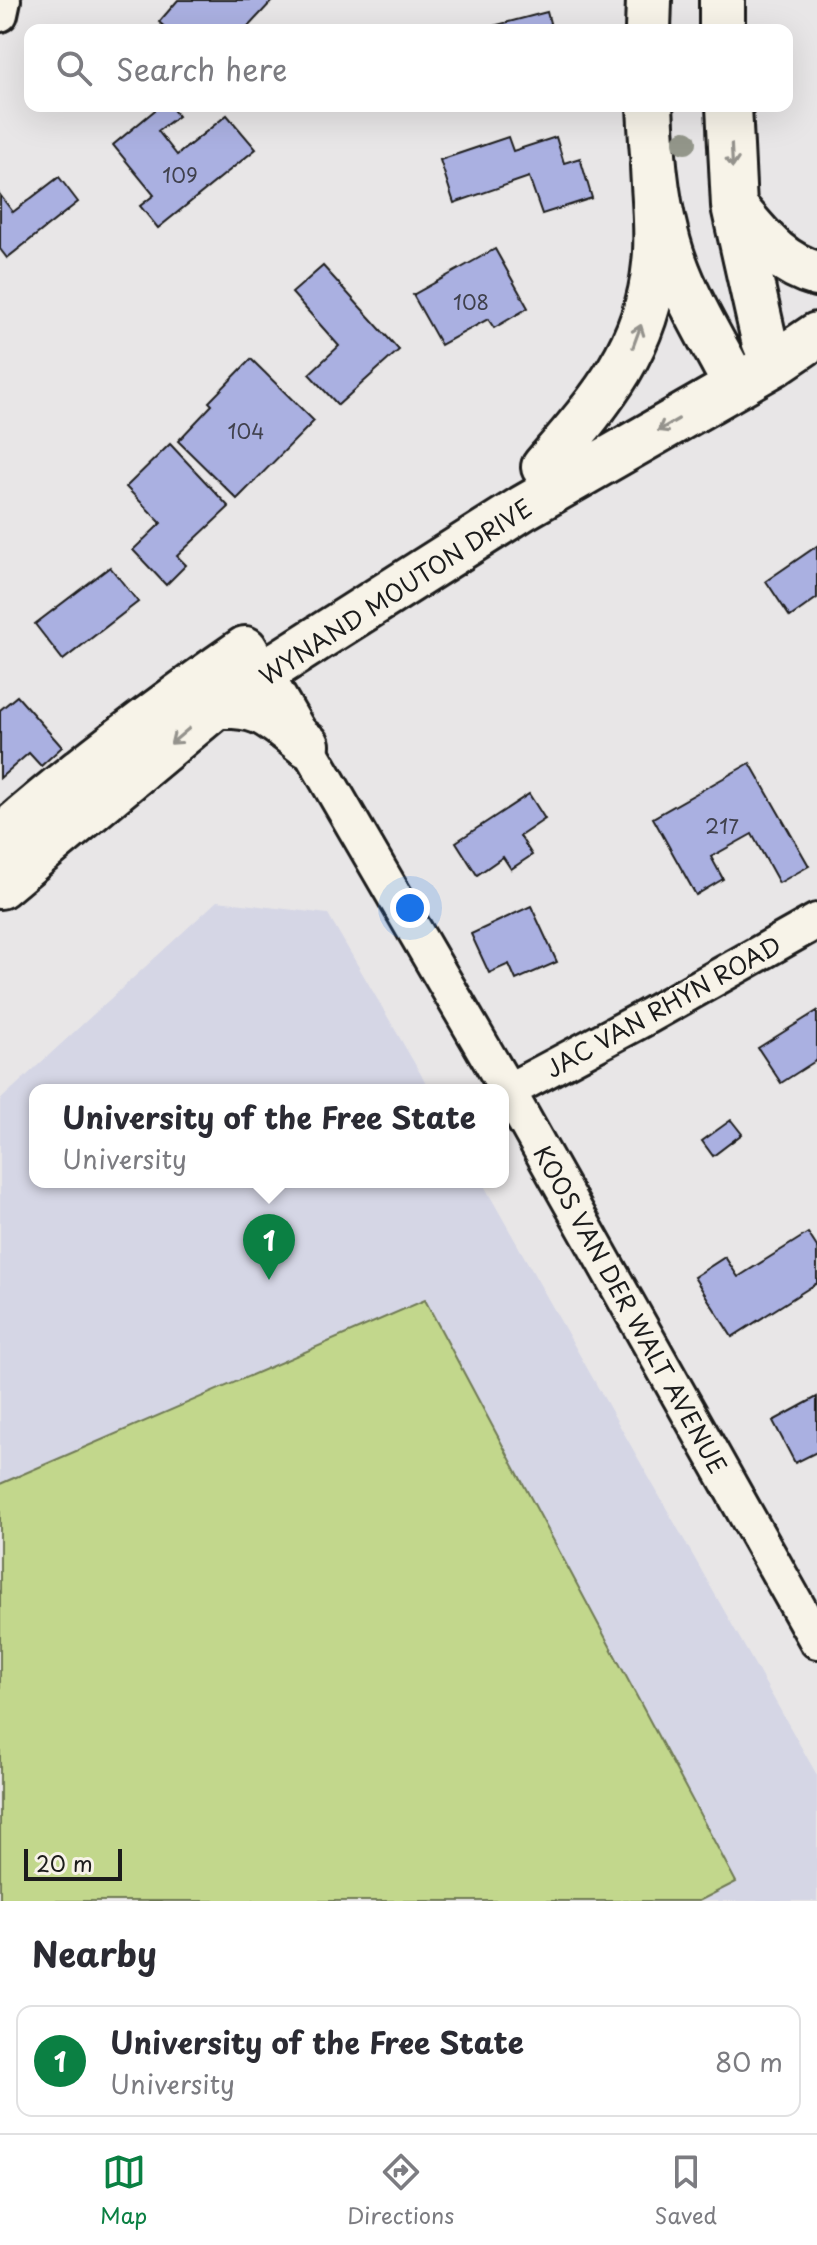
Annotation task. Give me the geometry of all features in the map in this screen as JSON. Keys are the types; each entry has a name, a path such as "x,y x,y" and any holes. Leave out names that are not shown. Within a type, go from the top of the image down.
{"street":[{"path":"0,14 3,0"},
{"path":"648,24 649,0"},
{"path":"722,0 722,24"},
{"path":"544,467 603,398 629,358 645,314 656,264 650,112"},
{"path":"729,112 734,206 769,352"},
{"path":"653,165 671,249 694,307 729,373"},
{"path":"734,206 766,244 795,268 817,274"},
{"name":"WYNAND MOUTON DRIVE","path":"0,886 70,803 193,685 257,659 523,508 729,373 769,352 817,320"},
{"name":"WYNAND MOUTON DRIVE","path":"769,352 817,335"},
{"name":"WYNAND MOUTON DRIVE","path":"0,838 70,803 216,706 257,659 412,542 544,467 625,415 729,373"},
{"name":"KOOS VAN DER WALT AVENUE","path":"257,659 504,1084"},
{"path":"216,706 241,705 262,711 307,745"},
{"name":"JAC VAN RHYN ROAD","path":"509,1090 817,921"},
{"name":"KOOS VAN DER WALT AVENUE","path":"509,1093 817,1641"}],"shaded area":[{"path":"217,901 328,914 427,1084 29,1084 29,1188 485,1188 817,1775 817,1901 0,1901 0,1100"}],"green space":[{"path":"425,1300 736,1882 699,1901 0,1901 0,1484"}],"building":[{"path":"178,0 273,0 251,24 159,22"},
{"path":"547,12 550,24 501,24"},
{"path":"153,112 175,112 178,116 158,131 177,155 227,115 256,149 158,228 140,206 154,195 113,145"},
{"path":"508,137 513,151 556,137 564,163 580,158 592,198 542,214 529,177 454,203 440,160"},
{"path":"59,177 78,202 7,258 0,249 0,195 13,212"},
{"path":"495,249 528,308 494,328 488,319 441,345 413,295"},
{"path":"323,266 399,350 338,405 309,374 339,346 292,293"},
{"path":"251,359 314,421 237,499 178,441 212,405 209,402"},
{"path":"170,444 229,507 177,556 186,565 166,585 133,550 161,523 126,487"},
{"path":"817,546 817,598 790,617 766,581"},
{"path":"110,567 138,602 63,660 35,624"},
{"path":"17,696 62,747 41,766 29,753 0,778 0,710"},
{"path":"750,763 809,866 779,883 752,834 711,857 723,879 696,895 653,818"},
{"path":"529,794 545,819 520,836 532,855 511,869 503,857 477,875 456,842"},
{"path":"531,906 557,962 516,980 509,964 489,973 471,934"},
{"path":"817,1011 817,1060 781,1083 758,1048"},
{"path":"731,1120 742,1134 713,1156 702,1141"},
{"path":"808,1233 817,1247 817,1283 732,1337 694,1277 725,1257 738,1277"},
{"path":"817,1397 817,1452 795,1463 773,1421"}],"place":[{"name":"University of the Free State","path":"269,1280"}]}
